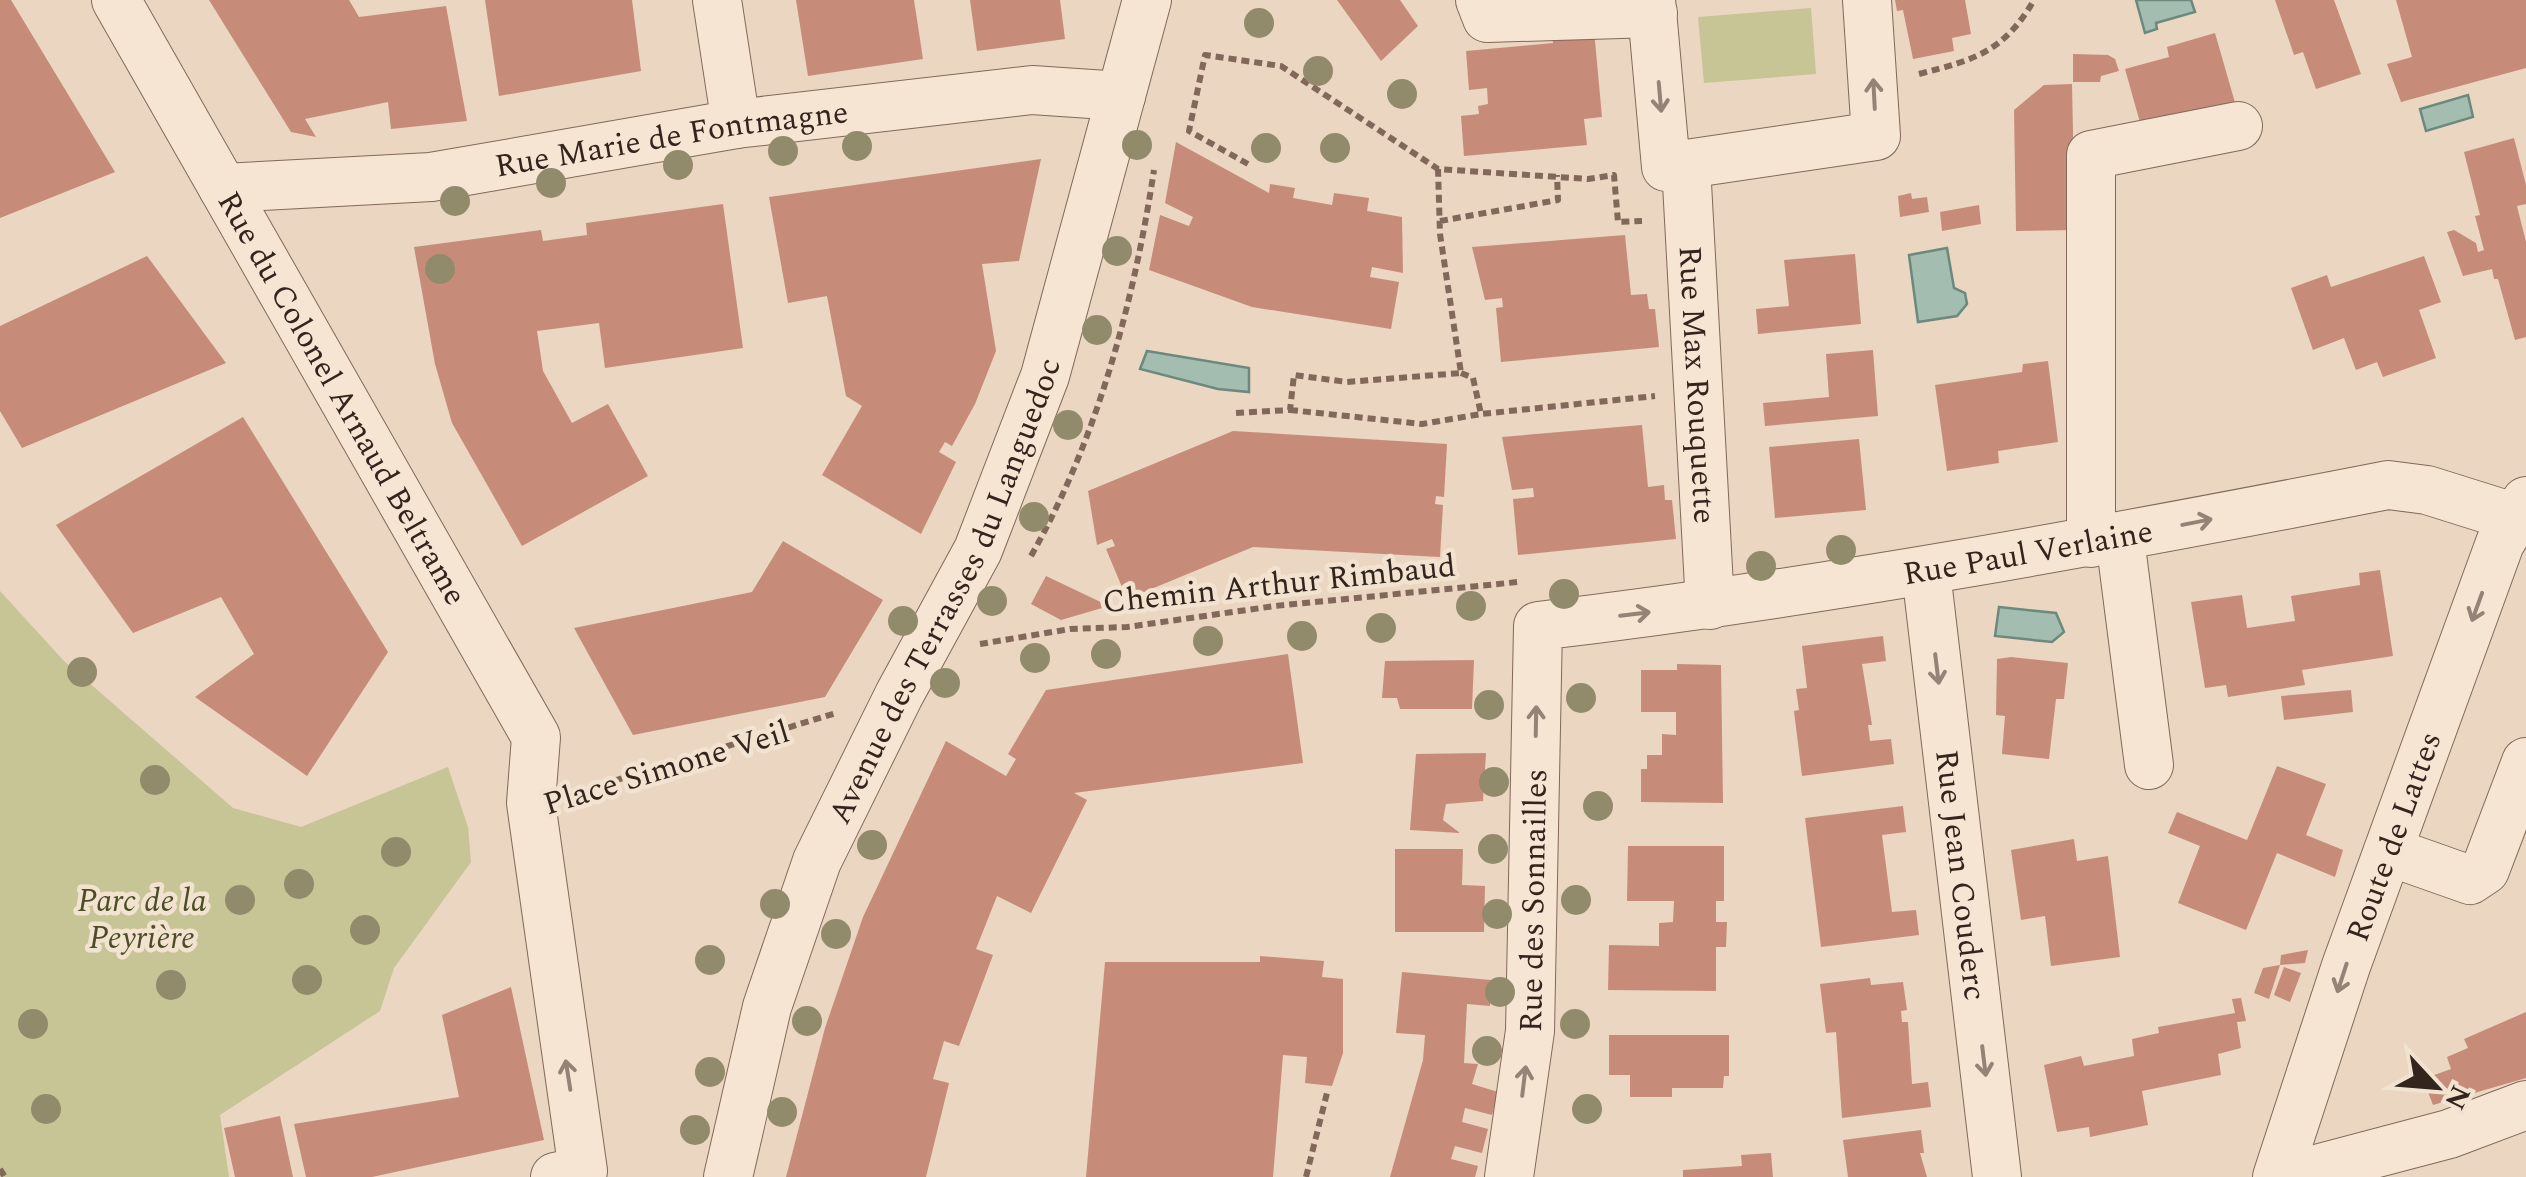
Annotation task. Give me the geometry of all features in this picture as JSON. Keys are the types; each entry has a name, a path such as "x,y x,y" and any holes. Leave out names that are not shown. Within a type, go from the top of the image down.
{"street":[{"name":"Rue du Colonel Arnaud Beltrame","path":"116,0 536,738 531,803"},
{"path":"717,0 736,124"},
{"name":"Avenue des Terrasses du Languedoc","path":"728,1177 767,1007 818,861 898,694 978,550 1045,376 1147,0"},
{"path":"1480,0 1487,18 1652,6 1666,167 1876,136 1868,0"},
{"name":"Rue Marie de Fontmagne","path":"223,188 431,177 736,124 1032,90 1121,96"},
{"path":"2148,766 2106,541 2091,155 2238,126"},
{"name":"Rue Max Rouquette","path":"1686,165 1710,605"},
{"name":"Rue Paul Verlaine","path":"1538,626 1926,572 2388,485 2520,509"},
{"name":"Route de Lattes","path":"2277,1177 2388,851 2520,509"},
{"name":"Rue Jean Couderc","path":"1926,572 1998,1177"},
{"name":"Rue des Sonnailles","path":"1509,1177 1530,1031 1538,626"},
{"path":"2388,851 2470,880 2485,870 2526,762"},
{"name":"Place Simone Veil","path":"531,803 569,1174"},
{"path":"2286,1177 2401,1163 2526,1105"}],"path":[{"path":"1874,85 1979,58 2017,30 2034,0"},
{"path":"1248,164 1189,131 1205,55 1282,66 1438,169 1604,176"},
{"path":"1438,169 1440,222 1461,374"},
{"path":"1440,222 1558,200 1557,175"},
{"path":"1290,410 1294,375 1348,382 1461,374 1473,378 1481,414"},
{"path":"1236,413 1290,410 1422,424 1481,414 1701,393"},
{"name":"Chemin Arthur Rimbaud","path":"972,658 980,644 1070,629 1127,627 1275,606 1522,581"},
{"name":"Place Simone Veil","path":"531,803 640,776 766,733 834,716 844,702"},
{"path":"1306,1177 1327,1093"},
{"path":"0,1169 5,1177"}],"green space":[{"path":"1811,8 1816,74 1704,83 1698,17"},
{"name":"Parc de la Peyrière","path":"0,591 64,661 233,808 301,827 448,767 468,827 471,862 394,968 380,1011 220,1115 229,1177 0,1177"}],"shaded area":[{"path":"2136,0 2191,0 2195,12 2156,23 2157,29 2145,33"},
{"path":"2468,95 2473,117 2426,131 2420,109"},
{"path":"1947,248 1954,288 1965,293 1967,304 1957,316 1918,322 1909,255"},
{"path":"1147,351 1249,368 1249,392 1218,389 1140,369"},
{"path":"1999,607 2056,613 2064,632 2052,642 1995,636"}],"building":[{"path":"0,0 11,0 115,172 0,218"},
{"path":"209,0 349,0 359,17 446,6 467,121 391,129 388,102 305,119 316,137 291,132"},
{"path":"485,0 632,0 641,71 499,96"},
{"path":"796,0 914,0 923,59 808,76"},
{"path":"970,0 1060,0 1065,39 977,51"},
{"path":"1337,0 1400,0 1418,26 1381,61"},
{"path":"1895,0 1965,0 1971,34 1952,38 1954,51 1913,59 1903,10 1897,11"},
{"path":"2275,0 2334,0 2361,74 2316,89 2303,52 2294,55"},
{"path":"2396,0 2526,0 2526,68 2401,102 2387,64 2412,57"},
{"path":"1594,30 1602,117 1584,119 1587,145 1464,156 1461,116 1479,114 1478,106 1488,104 1487,88 1469,90 1466,51 1553,43 1552,34"},
{"path":"2215,33 2238,113 2141,126 2125,69 2169,57 2167,47"},
{"path":"2073,54 2108,55 2115,59 2119,71 2101,76 2100,82 2073,82"},
{"path":"2072,84 2075,230 2016,231 2014,110 2044,85"},
{"path":"2514,138 2526,185 2526,204 2517,206 2526,242 2526,337 2515,340 2492,269 2463,276 2447,232 2454,230 2476,243 2478,252 2484,250 2475,216 2480,215 2464,152"},
{"path":"1176,142 1269,193 1270,184 1295,188 1293,198 1332,205 1334,193 1369,198 1367,211 1402,217 1403,273 1372,267 1370,277 1399,282 1391,329 1252,307 1149,270 1160,215 1189,226 1193,217 1165,203"},
{"path":"1041,159 1019,261 982,264 996,351 975,404 952,446 945,442 939,452 956,462 921,534 822,475 862,406 846,396 827,296 788,303 769,197"},
{"path":"1911,193 1912,199 1927,197 1929,212 1900,217 1898,196"},
{"path":"723,204 743,348 605,368 599,323 537,331 543,371 572,423 608,404 648,476 522,546 452,423 435,364 414,247 541,230 543,241 587,235 586,223"},
{"path":"1979,205 1981,224 1942,231 1940,212"},
{"path":"1625,235 1631,295 1647,294 1649,309 1655,309 1659,347 1501,362 1496,308 1503,307 1502,298 1485,300 1472,247"},
{"path":"1855,254 1861,324 1758,334 1756,309 1789,306 1784,260"},
{"path":"147,256 226,363 22,448 0,411 0,326"},
{"path":"2424,256 2441,302 2419,310 2436,358 2383,377 2377,362 2356,370 2344,338 2313,350 2291,288 2327,275 2331,287"},
{"path":"1873,350 1878,416 1765,426 1763,403 1829,397 1826,354"},
{"path":"2048,361 2058,442 1998,451 1999,463 1947,471 1935,385 2022,372 2023,364"},
{"path":"243,417 388,652 307,776 195,697 254,654 221,597 133,633 56,525"},
{"path":"1642,425 1648,487 1664,485 1665,500 1672,500 1676,539 1518,555 1513,499 1534,497 1533,488 1512,490 1502,437"},
{"path":"1233,431 1447,444 1444,497 1436,496 1435,504 1443,505 1440,557 1253,547 1127,599 1106,549 1115,546 1112,539 1097,545 1088,491"},
{"path":"1859,439 1866,510 1775,518 1769,447"},
{"path":"783,541 883,600 825,697 633,735 574,628 752,592"},
{"path":"2380,570 2393,656 2302,670 2305,685 2228,697 2226,685 2205,688 2191,602 2242,595 2247,628 2295,621 2291,596 2360,585 2359,573"},
{"path":"1046,576 1109,606 1061,620 1031,604"},
{"path":"1883,636 1886,661 1862,664 1872,725 1868,725 1870,741 1891,739 1894,764 1802,776 1794,711 1799,710 1796,689 1807,688 1802,646"},
{"path":"1288,654 1303,763 1074,793 1087,800 1031,913 997,896 976,949 993,955 959,1046 944,1041 933,1079 949,1083 926,1177 786,1177 825,1028 863,917 946,741 1006,776 1016,759 1008,754 1046,690"},
{"path":"1997,659 2068,663 2064,699 2056,699 2049,759 2002,754 2005,716 1996,715"},
{"path":"1474,660 1472,709 1400,709 1397,698 1382,698 1385,661"},
{"path":"1677,664 1721,665 1723,803 1641,802 1641,769 1647,769 1647,755 1662,755 1662,734 1676,735 1676,712 1641,712 1641,670 1677,670"},
{"path":"2351,690 2353,712 2284,720 2281,696"},
{"path":"1486,753 1483,801 1446,804 1443,820 1460,833 1410,830 1416,754"},
{"path":"2277,766 2326,784 2306,835 2343,850 2335,877 2277,853 2246,930 2178,903 2200,846 2168,833 2177,812 2247,840"},
{"path":"1903,806 1906,832 1882,835 1892,912 1916,910 1919,935 1821,947 1805,818"},
{"path":"2074,839 2077,861 2108,856 2120,957 2051,966 2045,916 2021,920 2011,850"},
{"path":"1628,846 1724,846 1724,901 1716,901 1716,922 1727,922 1726,947 1716,947 1716,991 1608,990 1609,945 1659,946 1659,923 1673,922 1674,901 1627,901"},
{"path":"1395,849 1463,849 1462,885 1485,886 1484,932 1395,932"},
{"path":"2308,950 2305,963 2280,965 2281,955"},
{"path":"1260,956 1324,961 1322,977 1343,979 1343,1053 1332,1086 1305,1083 1307,1057 1283,1055 1273,1177 1086,1177 1105,962 1260,962"},
{"path":"2280,965 2269,999 2254,993 2263,968"},
{"path":"2284,967 2301,973 2290,1002 2274,995"},
{"path":"1402,972 1491,980 1490,1006 1467,1004 1464,1063 1478,1064 1472,1084 1498,1092 1492,1115 1465,1108 1462,1122 1488,1129 1482,1153 1455,1146 1451,1159 1478,1166 1475,1177 1390,1177 1423,1060 1425,1035 1396,1033"},
{"path":"1870,978 1871,985 1903,982 1907,1010 1901,1011 1902,1022 1908,1022 1912,1084 1928,1082 1931,1107 1842,1118 1836,1032 1826,1033 1820,984"},
{"path":"511,987 544,1140 372,1177 306,1177 294,1124 459,1097 442,1015"},
{"path":"2241,998 2246,1021 2237,1022 2241,1048 2218,1054 2221,1075 2142,1091 2148,1125 2090,1137 2089,1127 2057,1132 2044,1065 2081,1056 2084,1066 2134,1056 2132,1039 2159,1033 2158,1027 2235,1013 2232,999"},
{"path":"2526,1012 2526,1078 2433,1105 2423,1079 2451,1069 2447,1057 2468,1048 2464,1039"},
{"path":"1609,1035 1729,1035 1729,1076 1724,1076 1723,1088 1672,1088 1672,1097 1630,1097 1630,1075 1609,1075"},
{"path":"280,1116 293,1177 235,1177 224,1128"},
{"path":"1921,1130 1924,1153 1920,1153 1927,1177 1848,1177 1843,1140"},
{"path":"1771,1153 1773,1177 1683,1177 1683,1170 1742,1166 1741,1155"}]}
